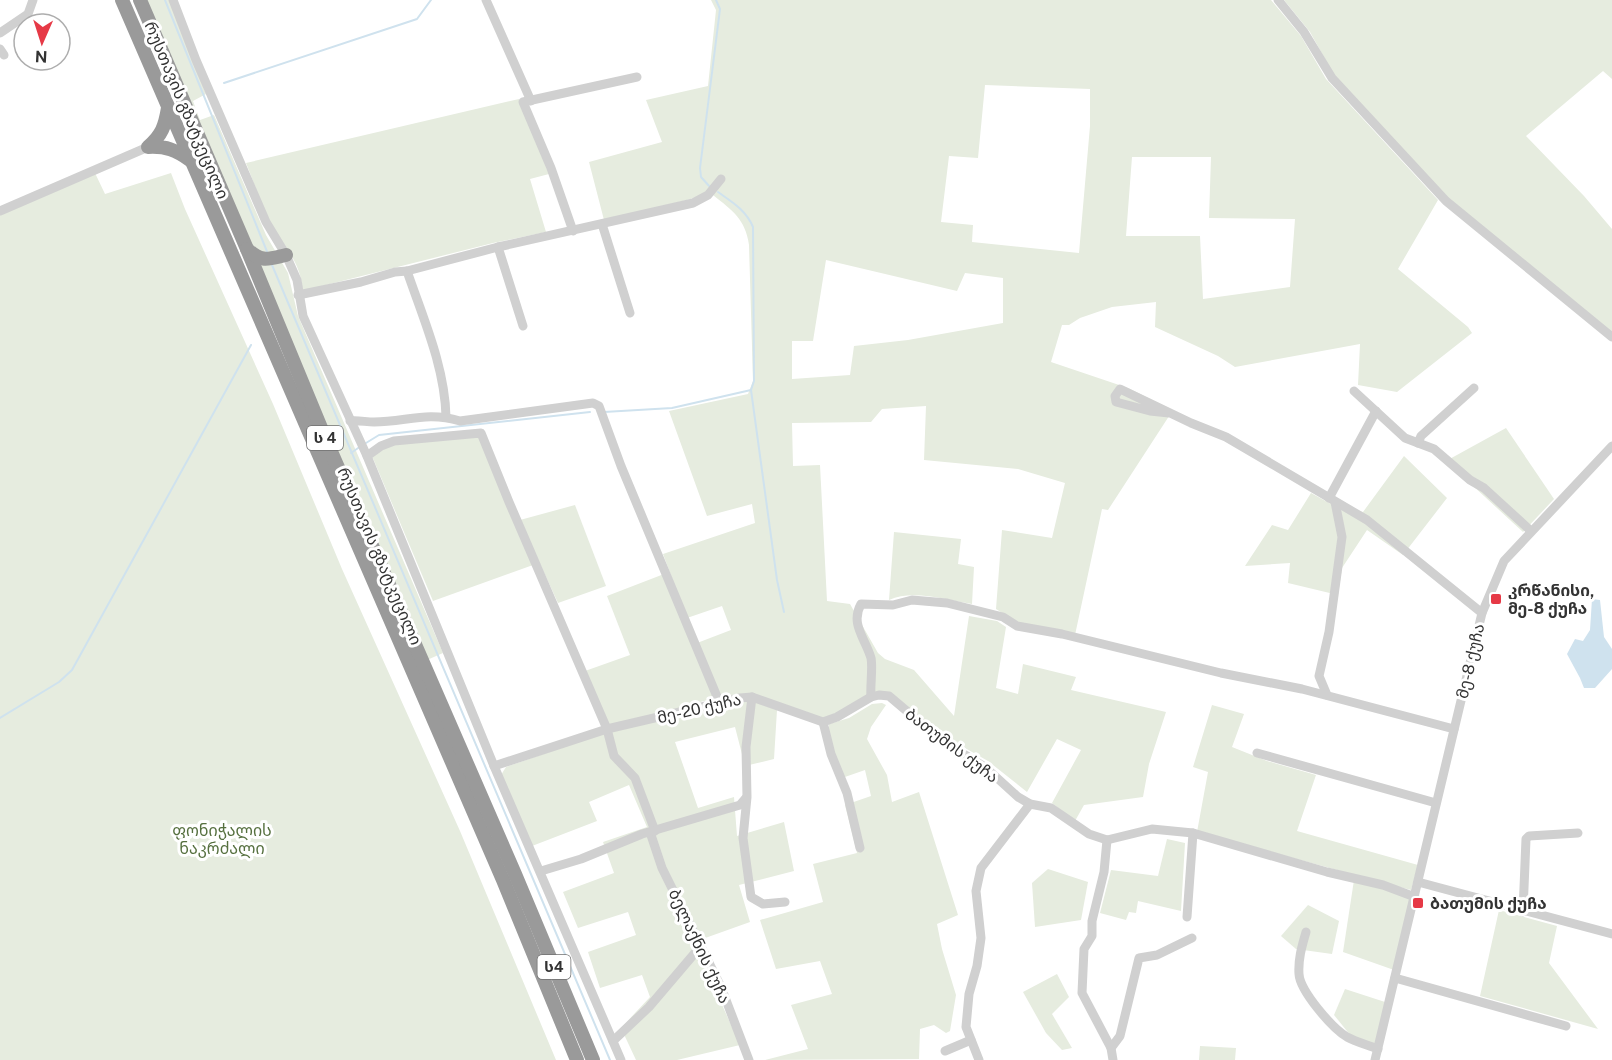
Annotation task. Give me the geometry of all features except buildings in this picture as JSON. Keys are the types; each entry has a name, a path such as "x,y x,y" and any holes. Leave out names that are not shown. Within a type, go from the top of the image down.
{"highway":[{"name":"რუსთავის გზატკეცილი","path":"122,0 191,161 509,877 593,1060"},
{"name":"რუსთავის გზატკეცილი","path":"140,0 261,282 509,877 578,1060"},
{"path":"148,147 159,138 164,128 168,108"},
{"path":"148,147 163,146 173,149 191,161"},
{"path":"247,249 259,258 277,257"},
{"path":"261,282 263,267 277,257"}],"street":[{"path":"0,33 27,14 33,0"},
{"path":"173,0 195,60 266,222 277,257 297,280 303,316 357,438 366,453 494,766 621,1060"},
{"path":"486,0 531,100"},
{"path":"1278,0 1304,32 1332,78 1446,201 1612,337"},
{"path":"573,231 551,168 523,102 637,77"},
{"path":"0,211 148,147"},
{"path":"298,295 361,282 395,272 407,272 498,247 693,203 708,195 721,179"},
{"path":"602,224 630,313"},
{"path":"498,247 523,326"},
{"path":"407,272 437,363 445,395 446,417"},
{"path":"1418,443 1421,436 1474,388"},
{"path":"1169,413 1150,411 1116,402 1115,396 1120,389 1226,437 1367,520 1482,613"},
{"path":"1354,392 1405,438 1434,449 1470,480 1484,488 1531,531"},
{"path":"350,421 374,422 422,416 446,417 460,421 599,405 621,466 718,699 724,702"},
{"path":"1327,695 1319,676 1329,632 1342,537 1332,500 1376,411"},
{"name":"ბელაქნის ქუჩა","path":"366,453 394,441 481,433 607,729 614,756 635,778 662,868 721,987 749,1060"},
{"name":"მე-8 ქუჩა","path":"1375,1060 1482,613 1504,561 1612,446"},
{"path":"860,848 847,793 831,754 823,722 837,717 871,697 872,660 856,624 857,611 861,604 893,605 912,600 947,603 1003,617 1017,626 1062,634 1221,673 1302,689 1454,729"},
{"path":"1302,689 1319,676"},
{"name":"ბათუმის ქუჩა","path":"871,697 889,696 941,740 985,767 1018,797 1030,804 1051,808 1089,834 1107,840"},
{"path":"752,697 746,762 747,797 743,838 751,897 763,904 785,902"},
{"name":"მე-20 ქუჩა","path":"494,766 607,729 752,697 823,722"},
{"path":"1257,753 1436,803"},
{"path":"541,872 653,832 740,805 747,797"},
{"path":"979,1060 966,1027 981,938 976,891 981,868 1030,804"},
{"path":"1113,1060 1111,1048 1082,993 1081,976 1084,949 1092,936 1092,921 1104,872 1107,840 1152,829 1193,833 1327,872 1383,885 1415,897"},
{"path":"1187,917 1193,833"},
{"path":"1523,912 1526,839 1529,836 1578,834"},
{"path":"1419,882 1523,912 1612,934"},
{"path":"1306,932 1299,957 1299,975 1304,989 1329,1020 1346,1036 1378,1049"},
{"path":"1111,1048 1120,1036 1138,958 1157,955 1192,938"},
{"path":"613,1041 649,1007 700,947"},
{"path":"1395,978 1566,1026"},
{"path":"945,1051 971,1040"}],"green space":[{"path":"146,0 169,0 206,94 193,101 200,120 214,115 266,235 288,273 298,316 443,653 427,660 334,449"},
{"path":"711,0 1271,0 1301,36 1326,79 1438,200 1398,269 1468,327 1472,333 1397,392 1358,385 1360,344 1235,367 1218,356 1155,327 1156,302 1112,307 1080,318 1069,325 1062,325 1051,362 1128,388 1173,410 1108,510 1102,509 1075,635 1020,624 996,609 1002,530 1052,538 1065,483 1018,469 924,460 926,406 882,409 871,422 792,423 793,466 820,465 827,601 850,604 878,653 885,659 914,670 954,716 969,616 997,621 1006,627 996,688 1018,694 1023,664 1076,677 1071,690 1166,712 1149,764 1143,797 1084,805 1075,821 1052,803 1081,750 1057,739 1027,792 988,761 942,735 878,693 840,713 823,719 754,695 721,698 697,643 731,630 722,606 687,618 663,554 755,523 752,504 707,516 669,411 748,394 753,381 747,236 737,216 713,195 703,195 604,220 589,162 662,142 646,100 708,86 716,10","holes":["985,85 1090,89 1090,126 1079,253 972,242 973,225 941,222 949,156 978,158","1132,157 1211,157 1209,218 1295,219 1290,287 1203,299 1200,236 1126,236","826,260 957,291 965,273 1003,278 1003,323 908,340 854,346 850,375 792,379 792,341 813,341"]},
{"path":"1284,0 1612,0 1612,79 1603,71 1526,136 1584,196 1612,229 1612,333 1449,200 1334,75 1310,32"},
{"path":"519,99 549,174 530,179 546,232 302,291 299,272 269,220 246,163"},
{"name":"ფონიჭალის ნაკრძალი","path":"95,173 105,194 171,173 273,404 342,569 460,831 556,1060 0,1060 0,213"},
{"path":"1506,428 1554,499 1523,532 1446,461"},
{"path":"473,434 482,439 533,565 433,601 372,456 391,445"},
{"path":"1404,456 1447,498 1403,555 1367,530 1342,568 1338,595 1288,583 1290,563 1245,566 1272,525 1288,530 1311,493 1331,504 1363,512"},
{"path":"575,505 606,586 558,603 520,520"},
{"path":"894,532 961,539 958,564 974,567 972,604 919,595 908,595 889,600"},
{"path":"664,574 715,698 610,727 585,671 630,655 607,596"},
{"path":"752,701 777,710 774,759 745,766 735,727 675,742 698,808 734,797 737,836 784,822 794,871 739,885 750,922 694,942 740,1045 677,1060 636,1060 621,1028 650,997 642,975 600,988 588,952 636,935 628,912 578,928 563,892 614,873 603,842 647,827 629,785 589,802 597,821 532,846 501,775 506,767 612,730 712,706"},
{"path":"872,704 886,705 871,727 867,739 887,775 892,802 919,792 958,915 937,924 956,995 950,1031 946,1033 934,1025 920,1029 919,1059 765,1060 808,1049 791,1005 832,994 820,961 776,969 760,920 823,902 813,864 857,853 845,805 871,796 865,770 842,778 829,733 829,724 849,718"},
{"path":"1212,705 1244,714 1232,747 1267,761 1316,775 1297,831 1418,865 1411,890 1197,832 1208,772 1193,767"},
{"path":"1167,839 1185,843 1181,911 1138,901 1136,913 1129,912 1126,920 1100,913 1111,870 1158,876"},
{"path":"1048,869 1088,882 1081,920 1035,927 1032,883"},
{"path":"1354,880 1411,898 1394,970 1343,952"},
{"path":"1308,905 1339,921 1332,954 1296,949 1281,936"},
{"path":"1499,910 1557,926 1549,963 1598,1029 1480,996"},
{"path":"1057,974 1069,997 1052,1014 1072,1048 1062,1050 1046,1033 1023,992"},
{"path":"1345,989 1385,1002 1375,1044 1351,1036 1334,1015"},
{"path":"1200,1046 1236,1048 1235,1060 1199,1060"}],"water":[{"path":"1592,599 1600,600 1604,637 1612,649 1612,669 1595,688 1584,688 1567,654 1575,639 1583,641 1590,630"}],"waterway":[{"path":"165,0 268,254"},
{"path":"224,83 417,19 431,0"},
{"path":"710,187 701,177 700,168 720,9 716,0"},
{"path":"718,192 743,211 753,227 754,381 751,390"},
{"path":"272,265 610,1060"},
{"path":"0,718 59,682 72,670 251,345"},
{"path":"604,412 672,408 751,390 777,580 784,612"},
{"path":"366,443 379,435 590,412"},
{"path":"351,453 361,446"}],"place":[{"name":"კრწანისი, მე-8 ქუჩა","path":"1496,599"},
{"name":"ბათუმის ქუჩა","path":"1418,903"}]}
